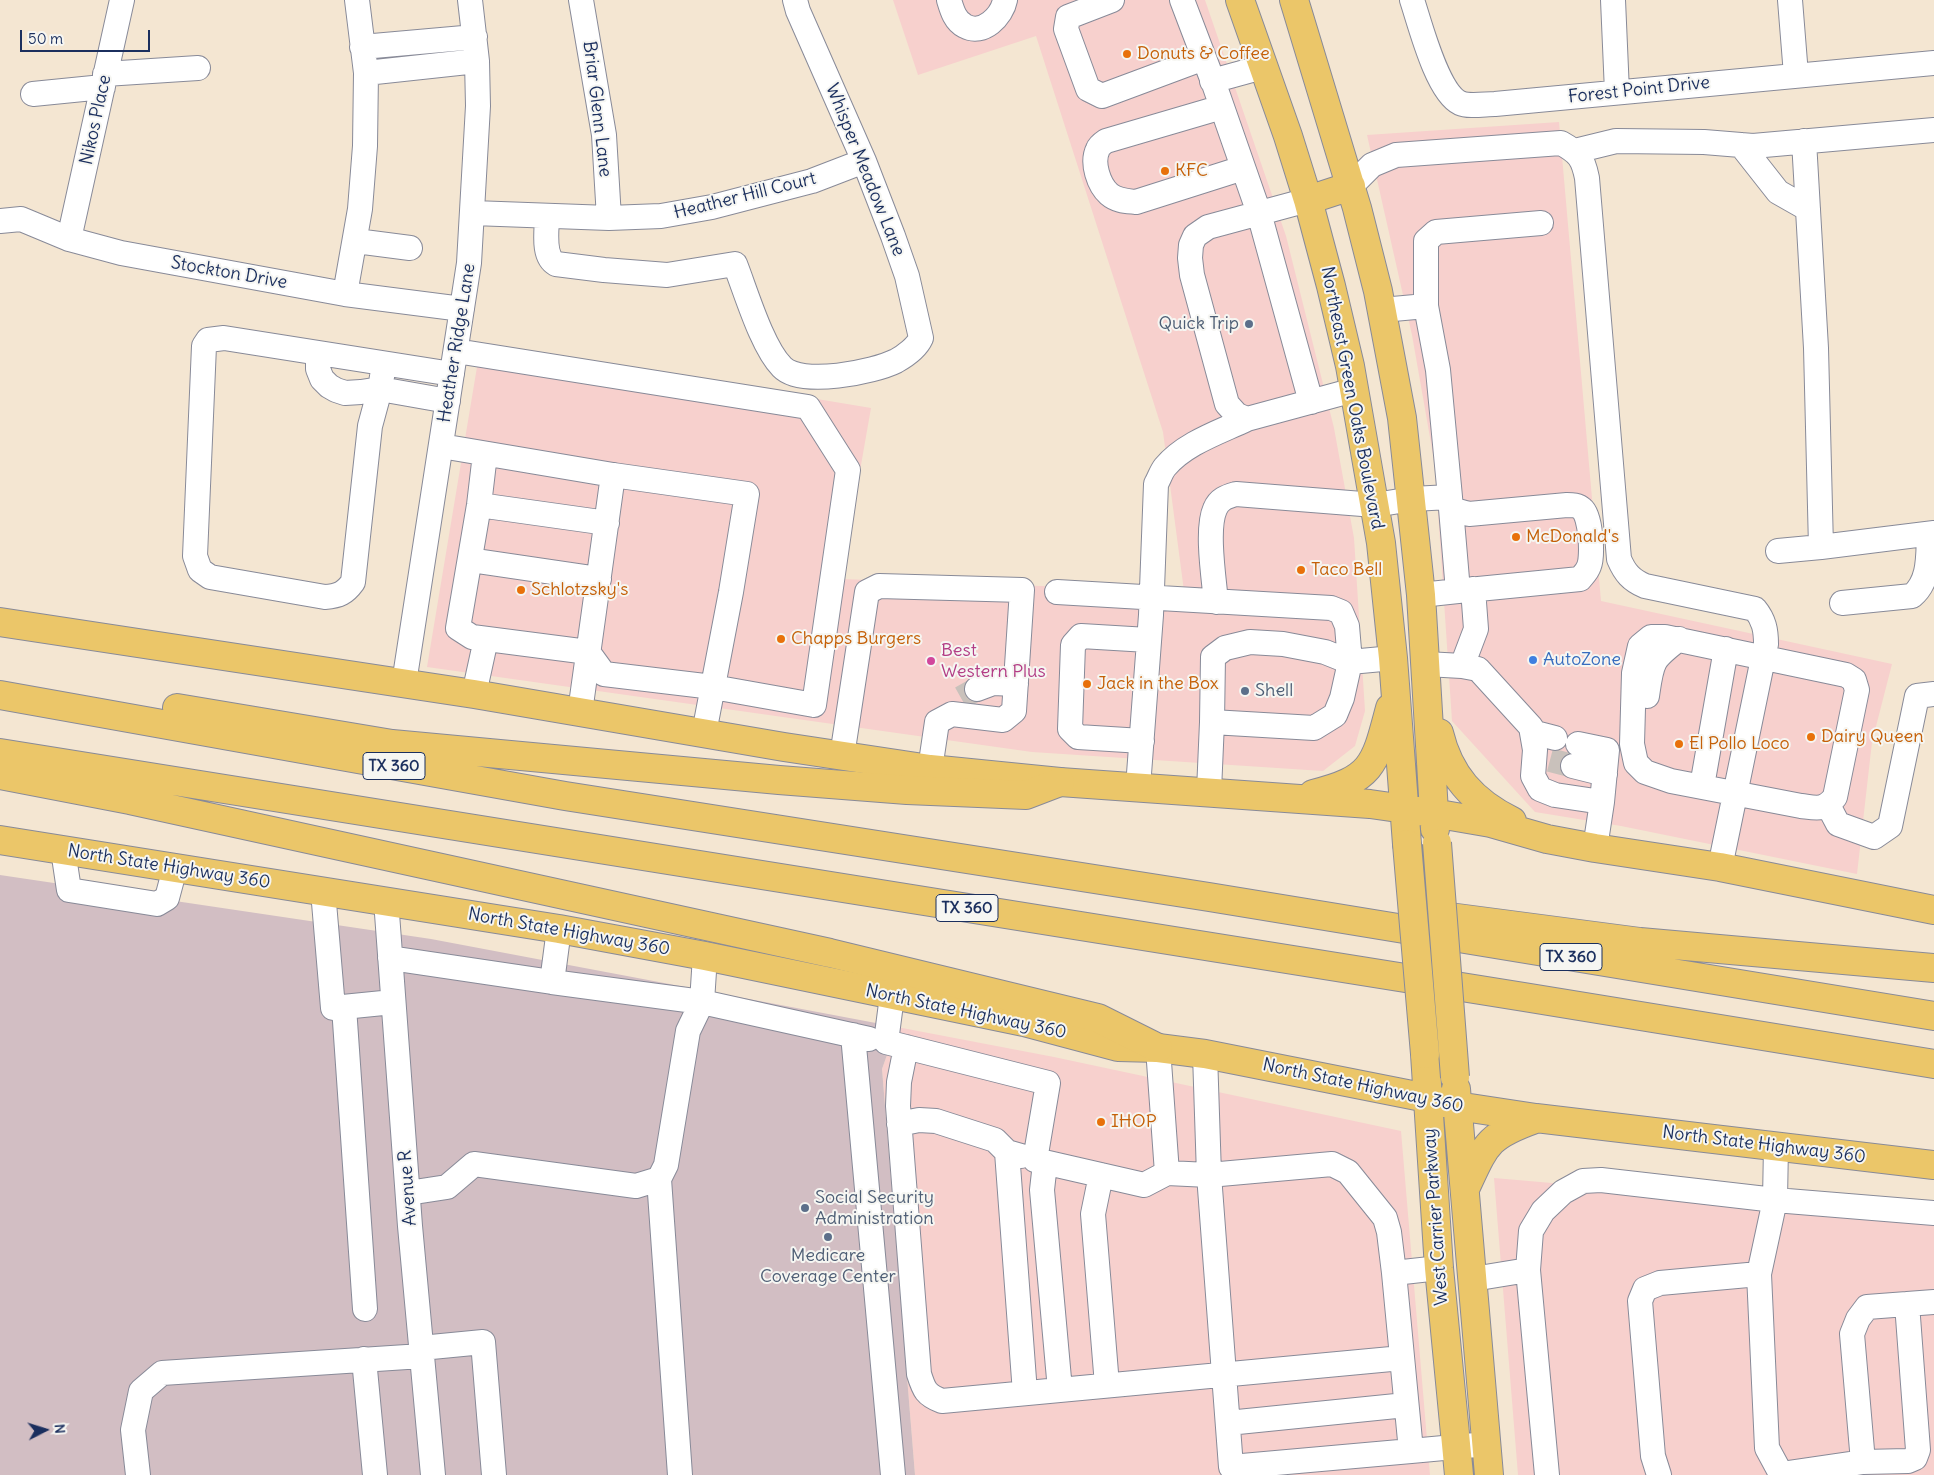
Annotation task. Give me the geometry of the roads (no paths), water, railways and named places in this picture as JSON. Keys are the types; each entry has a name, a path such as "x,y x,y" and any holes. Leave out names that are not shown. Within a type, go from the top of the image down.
{"main road":[{"name":"Northeast Green Oaks Boulevard","path":"1240,0 1288,136 1308,200 1331,286 1354,390 1381,543 1406,809"},
{"path":"1299,1 1351,186 1382,310 1402,418 1421,595 1427,676 1433,813"},
{"path":"1308,200 1351,186"},
{"path":"0,622 474,694 930,769 1060,782 1209,791 1370,804 1433,813 1491,823 1546,839 1720,867 1934,910"},
{"path":"1427,676 1441,742 1450,766 1466,789 1492,811 1546,839"},
{"path":"0,685 22,681 392,744 580,762 907,790 1026,795 1060,782"},
{"path":"1297,798 1332,789 1353,781 1365,771 1379,751 1395,690"},
{"name":"TX 360","path":"0,695 565,796 1209,897 1934,1016"},
{"name":"TX 360","path":"0,753 1934,1064"},
{"path":"0,775 140,802 830,953 1098,1018 1158,1048"},
{"name":"West Carrier Parkway","path":"1406,809 1407,844 1425,1054 1439,1268 1459,1475"},
{"name":"West Carrier Parkway","path":"1433,813 1489,1475"},
{"name":"North State Highway 360","path":"0,840 559,929 705,956 1024,1022 1118,1047 1158,1048 1205,1054 1427,1098 1457,1106 1536,1118 1934,1165"},
{"path":"1209,897 1267,893 1640,942 1934,968"},
{"path":"1464,1190 1480,1155 1491,1140 1503,1131 1536,1118"}],"street":[{"name":"Nikos Place","path":"69,239 122,0"},
{"path":"345,294 356,241 365,143 366,73 357,0"},
{"name":"Heather Ridge Lane","path":"404,683 469,263 478,106 477,61 470,0"},
{"name":"Briar Glenn Lane","path":"581,0 604,135 609,218"},
{"name":"Whisper Meadow Lane","path":"554,216 546,244 548,255 552,262 556,264 667,276 735,264 769,349 783,369 801,376 825,376 870,369 896,360 918,344 921,338 907,276 864,161 798,11 795,0"},
{"path":"949,0 955,17 965,27 977,29 986,26 998,17 1005,0"},
{"path":"1112,0 1068,17 1066,29 1088,89 1102,96 1204,58"},
{"path":"1182,0 1259,213 1311,402"},
{"name":"Forest Point Drive","path":"1412,0 1435,68 1448,94 1461,104 1495,104 1934,62"},
{"path":"1612,0 1617,92"},
{"path":"1790,0 1796,75"},
{"path":"362,37 475,37"},
{"path":"366,73 477,61"},
{"path":"1212,80 1263,67"},
{"path":"33,94 104,81 198,68"},
{"path":"1222,107 1106,141 1098,148 1095,160 1100,182 1109,194 1121,200 1136,202 1243,168"},
{"path":"1575,151 1616,142 1704,142 1753,146 1934,130"},
{"path":"1804,141 1816,348 1821,547"},
{"path":"1351,186 1372,166 1396,155 1561,143 1575,151 1584,162 1587,178 1619,559 1625,573 1634,582 1645,586 1755,609 1766,626 1764,657 1720,867"},
{"path":"1741,145 1778,192 1808,209"},
{"name":"Heather Hill Court","path":"473,213 609,218 661,216 712,207 812,181 864,161"},
{"path":"1247,419 1237,416 1227,404 1192,275 1191,245 1195,236 1208,227 1308,200"},
{"name":"Stockton Drive","path":"0,221 21,219 69,239 121,253 345,294 462,309"},
{"path":"1462,666 1476,629 1465,590 1450,503 1438,370 1426,306 1426,241 1436,232 1541,223"},
{"path":"356,241 410,248"},
{"path":"1382,310 1426,306"},
{"path":"384,364 370,426 353,582 347,590 338,596 325,597 210,577 200,570 195,556 204,346 208,340 224,338 452,374"},
{"path":"456,351 808,408 848,470 814,705 713,687 604,674 588,652 472,637 458,628 479,505 485,454"},
{"path":"318,354 318,369 322,379 328,386 345,392 361,392 380,388 448,401"},
{"path":"1138,788 1152,599 1156,484 1164,468 1202,440 1247,419 1354,390"},
{"path":"441,446 613,475 748,494 704,733"},
{"path":"580,712 613,475"},
{"path":"1216,602 1211,534 1214,509 1223,498 1236,494 1375,505 1412,499 1450,503 1469,514 1567,505 1578,506 1588,516 1591,552 1589,566 1580,579 1421,595"},
{"path":"479,505 607,522"},
{"path":"1778,551 1931,534 1926,576 1918,591 1912,596 1842,603"},
{"path":"470,560 599,579"},
{"path":"842,756 867,592 879,586 1022,590 1014,711 1003,720 963,700"},
{"path":"1057,592 1331,608 1341,612 1347,626 1350,662 1342,698 1335,715 1314,728 1212,722"},
{"path":"1142,741 1078,737 1070,728 1073,645 1081,636 1148,640"},
{"path":"1665,637 1764,657 1846,675 1854,680 1857,690 1836,796 1828,806 1818,808 1801,806 1671,781 1640,768 1632,744 1634,673 1640,646 1651,638 1665,637"},
{"path":"474,694 486,639"},
{"path":"1640,768 1652,665 1663,651 1679,640"},
{"path":"1209,791 1213,657 1225,648 1250,642 1283,644 1325,652 1350,662 1393,658"},
{"path":"1702,786 1726,649"},
{"path":"1427,676 1462,666 1478,669 1532,727 1543,746 1533,776 1540,788 1556,795 1602,802"},
{"path":"930,769 937,722 963,700 993,683 1016,684"},
{"path":"1828,806 1838,824 1874,837 1890,826 1917,696 1934,694"},
{"path":"1576,755 1607,750 1595,848"},
{"path":"63,850 69,890 157,904 167,898 175,868"},
{"path":"323,891 333,1008 393,1002"},
{"name":"Avenue R","path":"386,900 408,1193 433,1475"},
{"path":"552,982 559,929"},
{"path":"680,1475 659,1178 666,1165 688,1031 702,1002 705,956"},
{"path":"390,958 702,1002 853,1035 1048,1082 1040,1162 1060,1390"},
{"path":"892,996 899,1082 898,1106 919,1374 924,1390 932,1397 942,1401 1402,1358"},
{"path":"344,1007 365,1309"},
{"path":"853,1035 893,1475"},
{"path":"1158,1048 1167,1174"},
{"path":"1205,1054 1209,1175 1232,1468 1487,1444"},
{"path":"900,1124 919,1120 936,1121 994,1140 1007,1152 1040,1162 1144,1185 1167,1174 1209,1175 1332,1164 1341,1167 1348,1172 1385,1218 1390,1232 1411,1451"},
{"path":"1776,1146 1775,1200 1759,1274 1768,1448 1781,1474 1863,1462 1908,1461 1915,1458 1918,1450 1907,1304"},
{"path":"1007,1152 1025,1393"},
{"path":"408,1193 447,1186 474,1164 636,1186 659,1178"},
{"path":"1101,1175 1093,1214 1107,1386"},
{"path":"1547,1475 1528,1270 1531,1231 1542,1211 1563,1192 1583,1181 1601,1180 1775,1200 1934,1213"},
{"path":"1394,1273 1439,1268"},
{"path":"1473,1279 1528,1270"},
{"path":"1659,1475 1653,1456 1640,1301 1645,1289 1660,1284 1759,1274"},
{"path":"1863,1462 1852,1334 1858,1319 1866,1307 1934,1302"},
{"path":"138,1475 133,1430 141,1391 162,1373 364,1359 483,1342 494,1475"},
{"path":"364,1359 375,1475"},
{"path":"1228,1423 1406,1405"}],"tunnel":[{"path":"961,698 977,689"},
{"path":"1550,760 1573,766"}],"place":[{"name":"Donuts & Coffee","path":"1127,54"},
{"name":"KFC","path":"1165,171"},
{"name":"Quick Trip","path":"1249,324"},
{"name":"McDonald's","path":"1516,537"},
{"name":"Taco Bell","path":"1301,570"},
{"name":"Schlotzsky's","path":"521,590"},
{"name":"Chapps Burgers","path":"781,639"},
{"name":"AutoZone","path":"1533,660"},
{"name":"Best Western Plus","path":"931,661"},
{"name":"Jack in the Box","path":"1087,684"},
{"name":"Shell","path":"1245,691"},
{"name":"Dairy Queen","path":"1811,737"},
{"name":"El Pollo Loco","path":"1679,744"},
{"name":"IHOP","path":"1101,1122"},
{"name":"Social Security Administration","path":"805,1208"},
{"name":"Medicare Coverage Center","path":"828,1237"}]}
